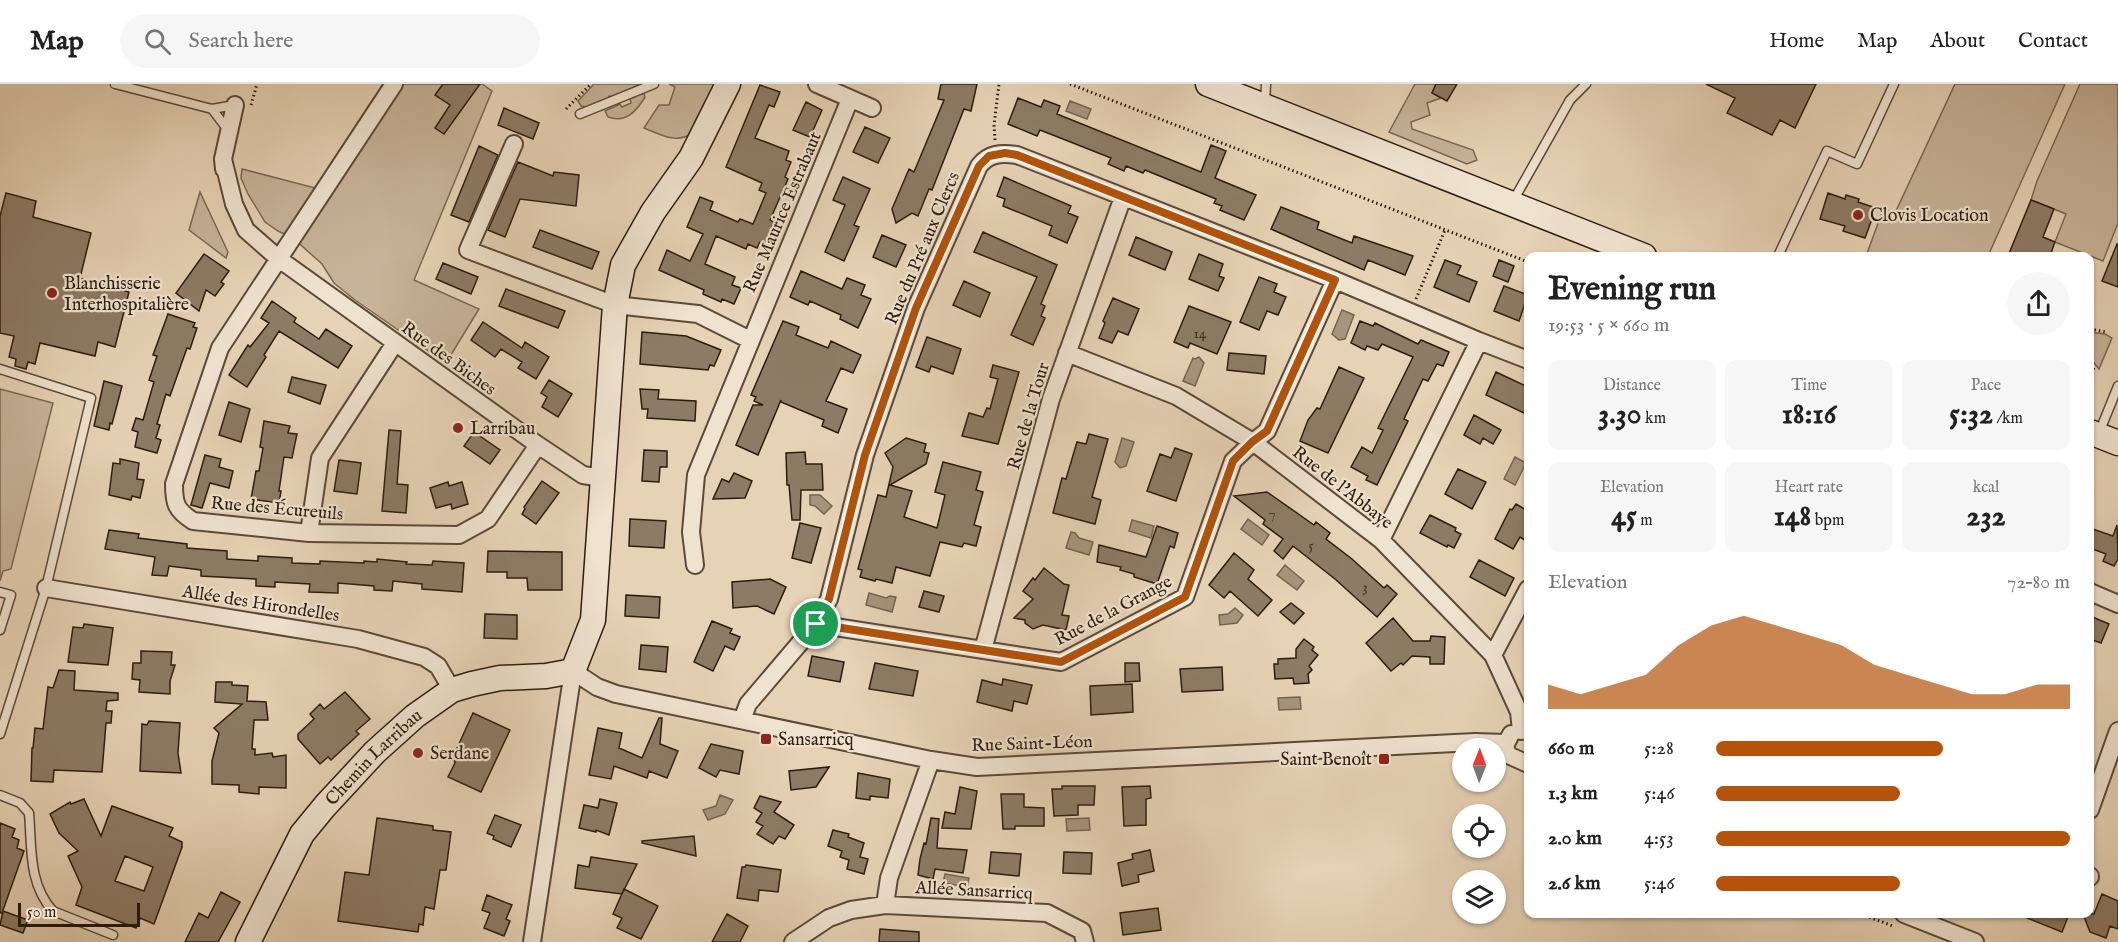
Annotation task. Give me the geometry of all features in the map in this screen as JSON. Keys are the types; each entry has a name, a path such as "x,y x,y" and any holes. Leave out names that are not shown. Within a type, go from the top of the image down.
{"street":[{"name":"Rue des Écureuils","path":"394,84 220,348 174,484 174,500 181,513 193,521 309,533 459,535 488,519 538,445"},
{"path":"532,942 573,671 593,621 615,305 623,265 652,212 691,158 728,84"},
{"path":"817,84 872,108"},
{"path":"1208,84 1265,95 1511,205 1634,252"},
{"name":"Rue Maurice Estrabaut","path":"695,565 691,532 696,475 850,99"},
{"name":"Rue des Biches","path":"235,105 223,159 234,204 246,230 279,259 538,445 583,475 602,478"},
{"path":"514,144 468,250 615,305 698,314 750,340"},
{"path":"996,154 1017,155 1335,280 1524,358"},
{"name":"Rue du Pré aux Clercs","path":"742,720 748,704 816,624 829,599 865,455 916,308 979,166 983,160 996,154"},
{"name":"Rue de la Tour","path":"983,650 1051,399 1123,197"},
{"name":"Rue de la Grange","path":"816,624 1061,662 1185,597 1233,461 1267,431 1335,280"},
{"path":"1382,540 1479,341"},
{"path":"309,533 320,458 395,344"},
{"name":"Rue de l'Abbaye","path":"1067,353 1176,396 1252,442 1382,540 1493,655 1519,712 1524,730"},
{"name":"Allée des Hirondelles","path":"46,588 358,639 424,657 438,666 452,690"},
{"path":"2094,594 2118,604"},
{"path":"1493,655 1524,597"},
{"name":"Chemin Larribau","path":"248,942 302,834 375,752 415,716 452,690 500,678 546,676 573,671"},
{"name":"Rue Saint-Léon","path":"573,671 597,687 616,694 931,760 977,767 1452,743"},
{"path":"2094,799 2118,731"},
{"path":"1506,742 1512,733 1524,733"},
{"path":"1506,751 1510,757 1524,763"},
{"name":"Allée Sansarricq","path":"885,905 889,878 931,760"},
{"name":"Allée Sansarricq","path":"793,942 829,918 851,910 885,905 1047,913 1082,931 1086,942"},
{"path":"1914,918 1975,942"}],"lane":[{"path":"115,84 212,109 235,105"},
{"path":"580,114 654,84"},
{"path":"1511,205 1570,100 1586,84"},
{"path":"1780,252 1827,151 1857,164 1893,84"},
{"path":"212,109 229,131"},
{"path":"0,369 91,398 46,588 0,734"},
{"path":"2102,437 2118,386"},
{"path":"0,592 11,595 0,630"},
{"path":"0,795 20,804 29,813 31,856 35,879 46,904 53,911 113,935"}],"path":[{"path":"566,109 591,84"},
{"path":"996,154 994,124 999,84"},
{"path":"1070,84 1524,260"},
{"path":"1410,312 1445,230"},
{"path":"2094,330 2106,332"}],"shaded area":[{"path":"383,84 482,84 492,91 414,280 479,309 446,363 355,300 334,283 322,264 293,238 265,222 241,178 242,169 315,188"},
{"path":"594,84 640,84 615,97 609,96 608,101 587,107 581,106 578,101"},
{"path":"669,84 715,84 691,134 685,137 668,137 644,128 659,105 669,105 675,87"},
{"path":"1415,84 1436,84 1432,93 1441,98 1427,103 1430,115 1411,122 1412,129 1473,150 1477,160 1467,164 1389,132"},
{"path":"1955,84 2065,84 1990,252 1867,252 1883,210 1895,213"},
{"path":"2080,84 2118,84 2118,223 2103,261 2094,257 2094,252 2080,252 2055,242 2066,214 2031,200 2037,181"},
{"path":"644,94 645,97 630,115 620,119 608,117 605,111 620,104 622,107 631,103 630,99"},
{"path":"1070,101 1091,109 1087,119 1066,111"},
{"path":"200,192 228,252 226,258 189,230"},
{"path":"1342,310 1354,315 1345,339 1339,340 1332,334"},
{"path":"2094,333 2112,338 2099,369 2094,363"},
{"path":"1199,357 1204,363 1195,386 1183,381 1193,358"},
{"path":"0,389 53,403 11,569 3,571 0,581"},
{"path":"1122,438 1134,442 1126,466 1120,468 1115,462"},
{"path":"1515,457 1524,462 1524,467 1515,485 1504,479"},
{"path":"810,495 820,495 832,506 824,514 815,506 810,505"},
{"path":"1248,519 1269,535 1262,545 1241,529"},
{"path":"1132,520 1154,526 1151,538 1129,531"},
{"path":"1071,532 1079,538 1093,542 1089,555 1066,548"},
{"path":"1285,565 1304,581 1297,590 1277,575"},
{"path":"869,593 886,598 896,597 892,612 866,605"},
{"path":"1235,608 1243,615 1237,623 1220,625 1219,615 1228,614"},
{"path":"1300,697 1301,709 1279,710 1278,698"},
{"path":"720,795 733,800 725,814 708,820 703,810 716,806"},
{"path":"1089,818 1090,830 1067,831 1066,819"},
{"path":"945,874 969,878 967,887 943,883"}],"building":[{"path":"443,84 480,84 444,134 435,128 450,105 435,95"},
{"path":"941,84 977,84 971,111 964,109 932,190 929,189 918,216 912,213 896,223 892,209 909,169 914,172 944,100 938,99"},
{"path":"1436,84 1457,84 1447,101 1432,93"},
{"path":"1706,84 1816,84 1795,128 1780,120 1772,135 1727,113 1735,98"},
{"path":"760,85 780,92 774,107 769,105 755,138 789,151 786,160 791,162 785,177 788,179 770,220 774,222 765,244 760,242 757,248 748,244 746,249 716,236 705,264 735,277 732,285 741,288 734,304 722,299 721,302 703,294 704,290 659,270 667,250 690,261 703,234 687,227 700,197 713,202 710,210 738,222 740,219 753,224 766,193 759,190 762,183 726,167"},
{"path":"1018,98 1041,107 1044,100 1060,106 1057,114 1201,172 1211,145 1226,151 1215,178 1256,195 1244,220 1220,210 1222,206 1214,203 1216,199 1145,170 1143,173 1126,166 1124,171 1108,164 1111,158 1040,130 1037,136 1008,124"},
{"path":"806,102 822,110 810,137 793,130"},
{"path":"504,108 539,123 533,139 498,125"},
{"path":"865,127 890,138 878,163 853,152"},
{"path":"479,146 498,155 469,222 451,215"},
{"path":"518,162 553,176 554,172 579,175 576,206 520,199 505,237 488,230"},
{"path":"843,177 870,189 854,225 859,227 844,261 825,252 845,205 833,200"},
{"path":"1004,177 1071,206 1068,213 1078,217 1067,243 1049,235 1052,226 1003,206 1005,199 997,196"},
{"path":"6,193 36,201 33,217 91,233 80,278 129,292 115,347 98,342 95,356 40,343 35,364 28,362 26,369 15,366 16,359 9,357 14,336 0,333 0,216"},
{"name":"Clovis Location","path":"1828,193 1845,199 1846,195 1859,199 1858,202 1876,208 1865,238 1843,231 1845,226 1820,219"},
{"path":"2031,200 2054,209 2043,237 2055,242 2051,252 2010,252"},
{"path":"1281,207 1319,222 1317,229 1352,243 1354,236 1413,256 1405,275 1368,260 1364,270 1271,229"},
{"path":"540,230 599,252 592,269 533,247"},
{"path":"983,232 1057,265 1041,304 1045,306 1041,316 1045,318 1033,345 1011,335 1037,277 974,252"},
{"path":"882,235 906,245 896,267 873,257"},
{"path":"1136,237 1172,252 1165,270 1129,255"},
{"path":"2118,244 2118,287 2102,281"},
{"path":"204,254 229,271 221,282 224,284 215,296 206,290 199,311 176,293"},
{"path":"1199,254 1223,264 1219,276 1224,278 1218,291 1189,279"},
{"path":"1445,260 1461,266 1457,274 1477,282 1469,302 1434,287"},
{"path":"1499,260 1514,266 1508,282 1493,276"},
{"path":"443,263 478,277 471,294 436,279"},
{"path":"801,271 842,289 847,278 865,285 861,295 871,299 858,328 840,319 841,315 810,301 808,305 790,297"},
{"path":"1259,277 1277,284 1274,292 1286,297 1278,315 1267,311 1259,330 1240,322"},
{"path":"964,281 990,293 980,317 953,305"},
{"path":"1504,286 1524,294 1524,307 1519,321 1494,311"},
{"path":"506,289 565,311 558,328 499,306"},
{"path":"1113,298 1139,309 1128,335 1118,331 1112,343 1099,338 1105,323 1103,321"},
{"path":"272,301 296,318 294,322 319,339 326,329 352,346 338,368 279,331 247,387 229,375 248,345 250,347 269,323 261,318"},
{"path":"1189,306 1231,322 1217,354 1190,343 1188,348 1174,342"},
{"path":"168,314 195,323 193,327 197,328 190,349 187,348 170,396 166,394 157,424 160,425 156,438 161,440 157,453 135,447 138,432 132,430 136,418 143,420 154,382 149,380 157,356 153,355"},
{"path":"783,321 799,327 796,335 828,348 831,341 861,355 853,373 841,368 826,401 847,409 838,433 822,426 824,420 781,402 781,400 758,455 736,445 753,405 763,405 754,401 756,397 751,395"},
{"path":"1360,321 1373,326 1375,323 1418,344 1421,340 1449,352 1443,366 1437,364 1428,381 1423,379 1404,419 1408,421 1377,485 1366,480 1368,476 1351,467 1362,447 1372,453 1383,430 1378,428 1413,357 1382,344 1378,350 1367,346 1365,350 1351,343"},
{"path":"483,322 522,348 525,342 549,357 536,379 518,368 522,362 501,349 495,357 471,340"},
{"path":"642,332 686,336 721,350 714,366 710,365 708,370 640,364"},
{"path":"927,337 961,349 953,374 931,366 929,372 916,367"},
{"path":"1229,353 1266,356 1264,374 1227,370"},
{"path":"993,365 1019,372 998,444 962,436 969,413 983,417 987,408 990,409 998,379 990,377"},
{"path":"1339,367 1364,378 1328,453 1300,441 1308,420 1317,408 1320,409"},
{"path":"1496,372 1524,385 1524,413 1486,395"},
{"path":"292,377 326,385 320,404 288,392"},
{"path":"549,380 572,394 558,417 542,407 547,397 541,393"},
{"path":"104,381 122,386 109,430 94,426"},
{"path":"640,389 659,390 658,399 696,401 695,421 647,418 648,409 642,409"},
{"path":"229,402 250,409 241,442 219,435"},
{"path":"1474,415 1501,430 1493,444 1483,438 1480,444 1464,435"},
{"path":"264,421 290,426 288,433 297,434 292,458 284,457 279,503 251,499 263,448 260,447"},
{"path":"389,430 401,431 397,484 408,485 406,513 382,511"},
{"path":"474,432 500,450 490,464 464,446"},
{"path":"1089,434 1108,439 1092,497 1101,500 1095,524 1053,513 1062,478 1066,479 1077,442 1086,444"},
{"path":"906,438 926,444 924,452 929,453 926,464 890,485 912,491 904,517 937,528 945,495 935,492 943,462 981,472 976,490 983,492 974,525 981,527 976,546 964,543 962,547 940,542 930,576 896,567 892,583 860,577 862,570 858,569 878,495 886,497 893,467 885,453"},
{"path":"1175,448 1192,454 1176,501 1147,491 1160,454 1171,458"},
{"path":"644,450 667,451 667,467 660,467 659,482 642,481"},
{"path":"805,452 806,464 822,464 823,490 801,490 800,520 792,520 789,485 787,485 786,453"},
{"path":"205,455 221,459 219,467 233,471 229,488 210,483 202,508 191,505"},
{"path":"120,459 139,463 137,479 144,480 140,498 132,496 131,500 109,495 113,463 120,464"},
{"path":"339,460 361,463 357,494 334,491"},
{"path":"1458,469 1486,482 1472,509 1445,494"},
{"path":"734,473 752,481 745,498 713,499 722,479 729,482"},
{"path":"542,481 559,493 536,524 522,514 524,507"},
{"path":"448,482 449,486 462,482 468,504 452,509 451,504 436,508 430,488"},
{"path":"1267,492 1314,525 1316,522 1330,533 1326,539 1384,588 1387,585 1397,594 1377,617 1335,579 1293,546 1283,559 1274,551 1283,539 1263,524 1265,520 1234,496"},
{"path":"1516,504 1524,509 1524,540 1520,537 1513,549 1495,539 1510,509 1512,510"},
{"path":"1430,515 1456,528 1455,531 1461,534 1454,548 1448,545 1447,547 1420,533"},
{"path":"630,519 666,521 664,548 629,546"},
{"path":"800,523 821,528 811,563 792,558"},
{"path":"2117,525 2118,559 2114,566 2103,561 2106,554 2094,550 2094,529 2113,536"},
{"path":"1157,526 1178,533 1174,548 1170,546 1157,584 1134,577 1134,574 1120,570 1121,567 1097,562 1099,545 1146,557"},
{"path":"109,530 139,534 138,538 187,544 187,548 227,551 227,559 258,561 258,556 292,558 292,563 320,564 320,561 377,562 377,559 407,562 406,564 432,565 433,561 464,563 462,592 422,589 422,584 393,581 392,591 374,590 374,586 338,583 338,593 309,592 310,584 275,582 275,587 256,586 256,579 201,576 201,570 169,566 167,576 152,575 155,557 105,549"},
{"path":"488,551 562,552 562,590 528,590 527,578 507,578 507,572 487,572"},
{"path":"1234,553 1254,570 1248,579 1272,600 1258,616 1230,591 1224,598 1209,585"},
{"path":"1479,560 1514,578 1505,596 1470,577"},
{"path":"1044,568 1064,584 1069,585 1062,615 1069,616 1066,630 1043,625 1033,629 1025,623 1025,620 1014,618 1033,599 1023,591"},
{"path":"770,579 786,587 774,614 757,606 733,608 732,582"},
{"path":"924,591 944,596 939,612 919,607"},
{"path":"626,595 660,597 659,618 625,616"},
{"path":"1291,603 1304,613 1294,624 1280,612"},
{"path":"485,614 517,615 517,639 484,638"},
{"path":"1393,618 1413,641 1430,641 1431,636 1445,637 1444,664 1430,664 1430,657 1412,656 1403,665 1401,663 1391,671 1366,643"},
{"path":"2094,618 2109,624 2101,643 2094,640"},
{"path":"712,621 732,629 730,633 740,637 734,650 725,646 713,671 694,662"},
{"path":"84,624 113,628 108,665 68,662 73,627 83,628"},
{"path":"1304,639 1314,647 1312,650 1318,655 1309,666 1312,670 1308,674 1309,683 1294,684 1293,678 1275,679 1274,664 1278,664 1278,659 1296,658 1296,649"},
{"path":"641,645 668,647 666,672 639,669"},
{"path":"141,651 172,652 171,665 175,665 170,681 170,694 139,692 140,680 132,679 133,663 141,663"},
{"path":"812,656 844,662 840,682 808,676"},
{"path":"875,663 918,671 913,696 869,689"},
{"path":"1125,663 1139,663 1140,681 1125,682"},
{"path":"1222,667 1223,690 1182,692 1180,669"},
{"path":"59,670 75,671 74,690 118,693 118,700 107,701 106,711 112,711 111,723 106,723 102,772 54,770 53,782 31,781 35,728 43,729 48,687 53,688"},
{"path":"1003,679 1032,685 1027,704 1014,701 1012,711 977,702 982,680 1002,685"},
{"path":"216,682 232,682 232,685 248,686 247,701 266,702 268,720 254,720 252,749 255,749 255,755 272,753 273,757 286,755 286,788 259,787 259,794 239,792 239,785 212,784 212,761 219,733 214,728 242,704 215,702"},
{"path":"1132,684 1133,712 1091,715 1090,686"},
{"path":"345,692 370,719 356,731 359,734 331,760 328,757 320,764 298,739 298,734 314,719 310,714 320,704 324,709"},
{"path":"473,713 510,730 481,792 448,777 455,763 453,757"},
{"path":"659,718 662,718 660,744 678,751 667,778 649,771 647,778 614,766 611,779 589,775 598,728 622,733 619,748 642,758"},
{"path":"149,721 180,723 178,753 181,773 140,771 142,724 147,725"},
{"path":"711,744 743,751 739,774 720,770 716,777 699,768"},
{"path":"829,767 816,787 791,790 789,771"},
{"path":"858,773 890,779 888,798 870,796 870,800 856,798"},
{"path":"1062,786 1095,786 1094,805 1078,805 1078,815 1054,816 1052,789 1062,789"},
{"path":"1150,786 1151,798 1146,799 1146,825 1124,826 1122,787"},
{"path":"960,787 977,791 971,829 942,828 945,812 955,814"},
{"path":"1001,794 1024,794 1024,807 1044,808 1044,826 1015,826 1015,829 1003,829"},
{"path":"760,796 781,802 774,812 794,825 785,839 779,836 773,844 757,834 763,826 756,822 762,813 754,808"},
{"path":"84,799 101,836 112,806 173,828 169,836 182,842 182,847 154,924 140,918 136,928 76,905 82,887 68,856 78,851 59,833 50,814 70,802 71,804","holes":["125,856 153,867 144,891 115,881"]},
{"path":"600,799 617,803 609,835 596,830 596,832 579,828 584,805 598,808"},
{"path":"495,815 521,825 511,847 493,839 494,836 487,833"},
{"path":"377,818 433,826 433,830 451,832 446,870 440,870 434,909 425,907 423,925 419,924 418,932 338,921 345,872 369,875"},
{"path":"931,818 939,819 937,848 967,850 963,873 935,869 933,879 918,875"},
{"path":"0,823 15,829 12,837 19,840 17,848 24,851 2,913 0,913"},
{"path":"833,830 849,834 848,837 864,843 860,857 868,859 864,874 847,869 849,860 840,857 842,851 828,846"},
{"path":"694,836 696,856 642,843 642,841"},
{"path":"1150,850 1154,871 1138,875 1139,882 1122,886 1118,863 1133,859 1132,854"},
{"path":"991,852 1021,854 1019,876 989,873"},
{"path":"1064,852 1092,853 1091,874 1063,873"},
{"path":"591,857 637,864 622,894 575,888 578,865 589,867"},
{"path":"746,865 781,870 778,892 759,890 758,901 737,898 742,867"},
{"path":"624,889 658,906 641,939 617,928 622,918 613,914"},
{"path":"221,892 240,902 218,942 185,942 199,913 208,918"},
{"path":"2102,894 2118,901 2118,929 2110,926 2106,938 2090,932 2085,918 2094,918"},
{"path":"487,895 512,905 506,919 510,921 504,936 484,928 490,913 482,910"},
{"path":"1158,908 1161,930 1123,935 1120,913"},
{"path":"3,911 28,920 23,933 0,925"},
{"path":"727,914 748,926 740,942 712,942"},
{"path":"2027,918 2067,918 2062,932"},
{"path":"880,929 919,932 919,942 879,942"}],"place":[{"name":"Clovis Location","path":"1858,215"},
{"name":"Blanchisserie Interhospitalière","path":"52,293"},
{"name":"Larribau","path":"458,428"},
{"name":"Sansarricq","path":"766,739"},
{"name":"Serdane","path":"418,753"},
{"name":"Saint Benoît","path":"1384,759"}],"route":[{"path":"1005,153 1017,155 1335,280 1267,431 1233,461 1185,597 1061,662 816,624 829,599 865,455 916,308 979,166 989,156 1005,153"}]}
